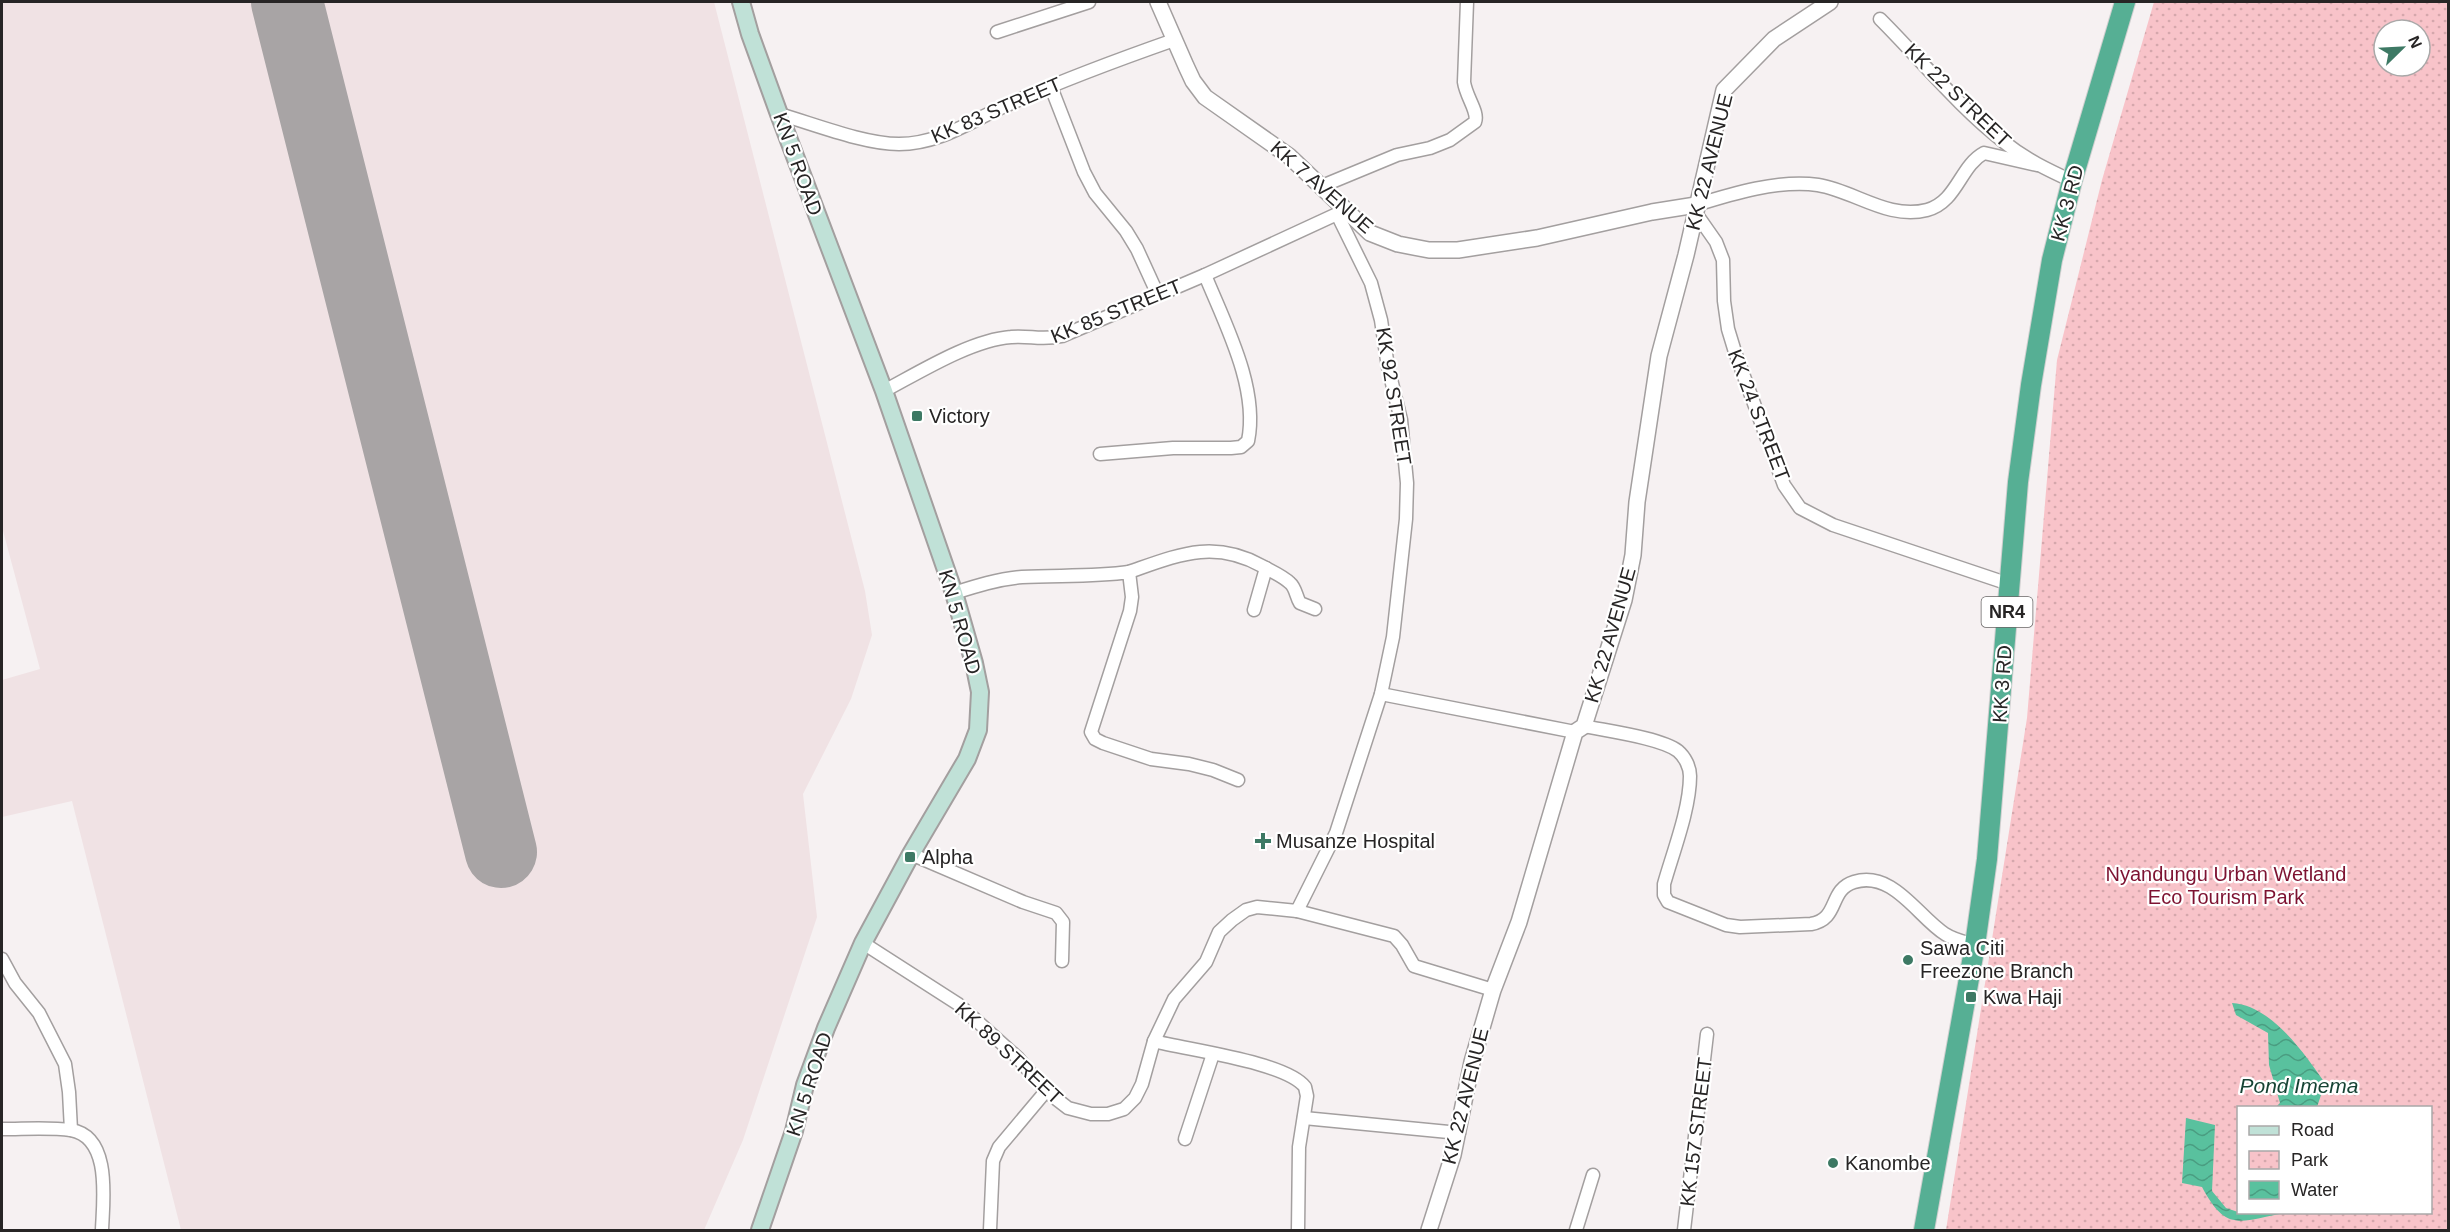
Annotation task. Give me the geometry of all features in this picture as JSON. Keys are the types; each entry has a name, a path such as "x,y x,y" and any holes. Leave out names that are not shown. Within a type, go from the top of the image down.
{"highway":[{"name":"KK 3 RD","path":"1924,1230 1975,945 1990,826 2018,482 2031,386 2052,260 2072,181 2125,2"}],"main road":[{"name":"KN 5 ROAD","path":"741,2 779,114 884,391 954,593 975,663 980,692 978,730 967,759 911,854 863,944 819,1047 805,1085 794,1131 760,1230"}],"street":[{"path":"997,32 1089,2"},
{"name":"KK 7 AVENUE","path":"1158,2 1193,81 1205,97 1260,133 1322,186 1339,211 1370,233 1398,244 1429,250 1458,250 1591,228 1652,212 1696,209"},
{"path":"1322,186 1397,155 1430,148 1450,140 1475,122 1476,113 1465,95 1464,82 1467,2"},
{"name":"KK 22 AVENUE","path":"1429,1230 1459,1133 1472,1062 1492,990 1519,922 1580,729 1624,600 1633,555 1637,502 1659,356 1724,90 1774,39 1830,2"},
{"name":"KK 22 STREET","path":"1880,19 1958,100 1996,135 2037,165 2072,181"},
{"name":"KK 83 STREET","path":"779,114 878,142 917,143 947,135 1003,107 1075,76 1174,40"},
{"path":"1051,87 1084,172 1095,193 1137,249 1158,295"},
{"path":"1696,209 1735,193 1817,184 1901,213 1928,210 1949,196 1977,157 1984,153 2037,165"},
{"name":"KK 24 STREET","path":"1696,209 1716,242 1723,260 1725,310 1735,352 1784,485 1800,508 1833,525 2009,584"},
{"name":"KK 85 STREET","path":"884,391 948,357 986,343 1012,337 1045,340 1062,336 1205,275 1339,211"},
{"name":"KK 92 STREET","path":"1297,911 1336,833 1381,694 1393,637 1406,519 1407,483 1401,420 1388,367 1378,308 1371,283 1339,211"},
{"path":"1101,454 1173,448 1231,448 1241,447 1248,441 1251,430 1247,392 1238,354 1205,275"},
{"path":"954,593 987,582 1020,577 1109,575 1129,572 1180,556 1209,551 1237,554 1266,568 1293,585 1300,603 1315,609"},
{"path":"1254,610 1266,568"},
{"path":"1129,572 1132,597 1130,611 1091,732 1095,739 1103,743 1151,759 1189,764 1238,780"},
{"path":"1381,694 1661,743 1678,752 1687,762 1690,775 1685,807 1664,884 1664,895 1668,902 1726,925 1740,927 1810,924 1822,922 1830,914 1842,889 1852,882 1865,880 1884,884 1899,892 1946,935 1975,945"},
{"path":"911,854 1023,902 1056,913 1063,922 1062,961"},
{"name":"KK 89 STREET","path":"863,944 958,1004 1018,1058 1046,1091 1068,1108 1091,1114 1108,1114 1124,1109 1135,1098 1142,1084 1154,1041 1174,999 1206,962 1220,932 1246,910 1257,907 1297,911"},
{"path":"1297,911 1394,936 1414,966 1492,990"},
{"path":"2,959 15,983 39,1013 65,1064 71,1130"},
{"name":"KK 157 STREET","path":"1684,1230 1707,1034"},
{"path":"1154,1041 1260,1066 1300,1080 1307,1096 1299,1158 1298,1230"},
{"path":"1185,1139 1213,1054"},
{"path":"990,1230 993,1161 999,1147 1046,1091"},
{"path":"1304,1118 1459,1133"},
{"path":"2,1129 71,1130 83,1134 89,1140 94,1146 104,1175 102,1230"},
{"path":"1576,1230 1593,1175"}],"shaded area":[{"path":"2,2 714,2 865,591 872,635 851,699 803,794 817,917 743,1140 704,1230 181,1230 72,801 2,817 2,680 40,669 2,527"}],"green space":[{"name":"Nyandungu Urban Wetland Eco Tourism Park","path":"2154,2 2448,2 2448,1230 1946,1230 2027,718 2057,360 2102,180"}],"water":[{"name":"Pond Imema","path":"2232,1003 2260,1012 2273,1021 2297,1045 2325,1083 2317,1106 2277,1106 2280,1103 2269,1065 2268,1033 2236,1015"},
{"name":"Pond Imema","path":"2186,1118 2215,1125 2212,1191 2226,1208 2237,1212 2237,1214 2279,1214 2245,1221 2235,1220 2219,1211 2202,1187 2182,1183"}],"runway":[{"path":"287,2 501,852"}],"place":[{"name":"Victory","path":"917,416"},
{"name":"Musanze Hospital","path":"1263,841"},
{"name":"Alpha","path":"910,857"},
{"name":"Sawa Citi Freezone Branch","path":"1908,960"},
{"name":"Kwa Haji","path":"1971,997"},
{"name":"Kanombe","path":"1833,1163"}]}
